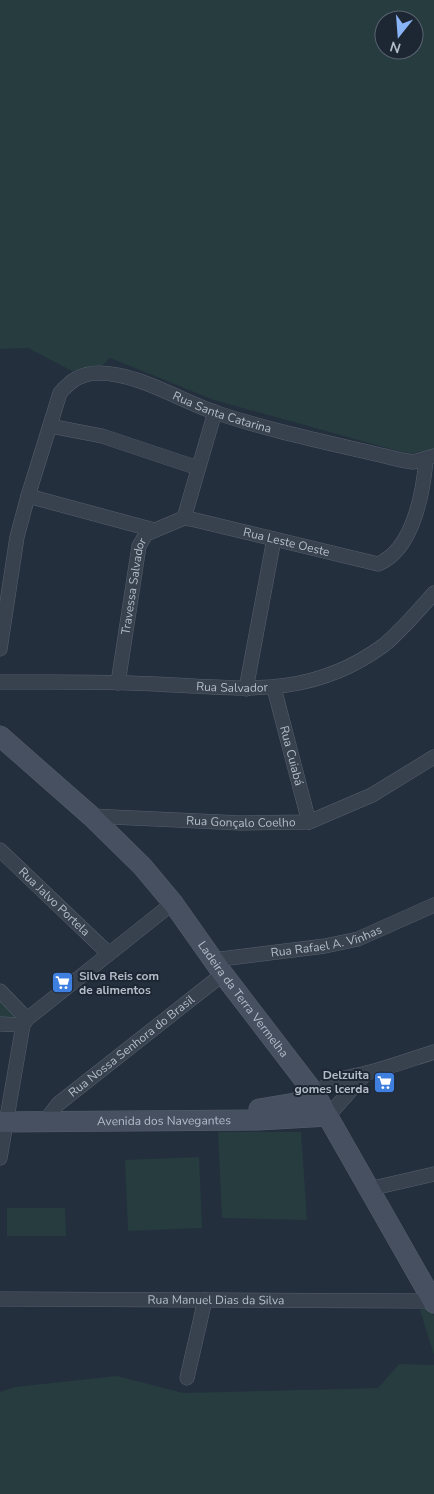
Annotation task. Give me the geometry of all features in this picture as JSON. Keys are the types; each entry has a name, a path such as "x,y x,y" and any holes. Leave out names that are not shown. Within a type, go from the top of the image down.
{"main road":[{"name":"Ladeira da Terra Vermelha","path":"0,736 91,816 142,866 173,903 218,967 314,1094 433,1302"},
{"name":"Avenida dos Navegantes","path":"47,1118 269,1109 295,1103 314,1094"},
{"name":"Avenida dos Navegantes","path":"4,1118 258,1120 328,1116"}],"street":[{"name":"Rua Santa Catarina","path":"0,649 17,537 60,392 71,380 98,373 127,377 215,412 262,426 401,460 430,458"},
{"path":"184,518 215,412"},
{"path":"50,426 102,436 198,468"},
{"name":"Rua Leste Oeste","path":"184,518 378,564 389,559 397,550 418,508 430,458"},
{"path":"28,496 154,530"},
{"name":"Travessa Salvador","path":"118,683 139,546 143,536 184,518"},
{"path":"246,689 274,539"},
{"name":"Rua Salvador","path":"0,682 118,683 246,689 274,688 310,682 358,660 384,644 434,593"},
{"name":"Rua Cuiabá","path":"274,688 309,822"},
{"name":"Rua Gonçalo Coelho","path":"91,816 241,823 309,822 372,795 434,758"},
{"name":"Rua Jalvo Portela","path":"0,850 108,953"},
{"path":"0,1024 25,1022 108,953 173,903"},
{"name":"Rua Rafael A. Vinhas","path":"218,967 358,938 434,905"},
{"name":"Rua Nossa Senhora do Brasil","path":"47,1118 58,1104 218,967"},
{"path":"0,991 25,1022"},
{"path":"0,1158 4,1118 25,1022"},
{"path":"314,1094 327,1084 341,1078 366,1073 434,1052"},
{"path":"328,1116 366,1073"},
{"path":"369,1190 434,1174"},
{"name":"Rua Manuel Dias da Silva","path":"0,1299 433,1302"},
{"path":"187,1378 205,1300"}],"green space":[{"path":"0,0 434,0 434,449 409,454 214,400 110,358 103,365 72,371 28,348 0,349"},
{"path":"0,998 16,1013 13,1019 0,1019"},
{"path":"218,1132 301,1132 307,1220 222,1218"},
{"path":"199,1157 202,1228 128,1231 125,1160"},
{"path":"7,1208 65,1208 66,1236 7,1236"},
{"path":"429,1307 434,1316 434,1355 420,1310"},
{"path":"399,1364 434,1365 434,1494 0,1494 0,1392 15,1387 117,1376 183,1393 378,1388"}],"place":[{"name":"Silva Reis com de alimentos","path":"63,983"},
{"name":"Delzuita gomes lcerda","path":"385,1082"}]}
